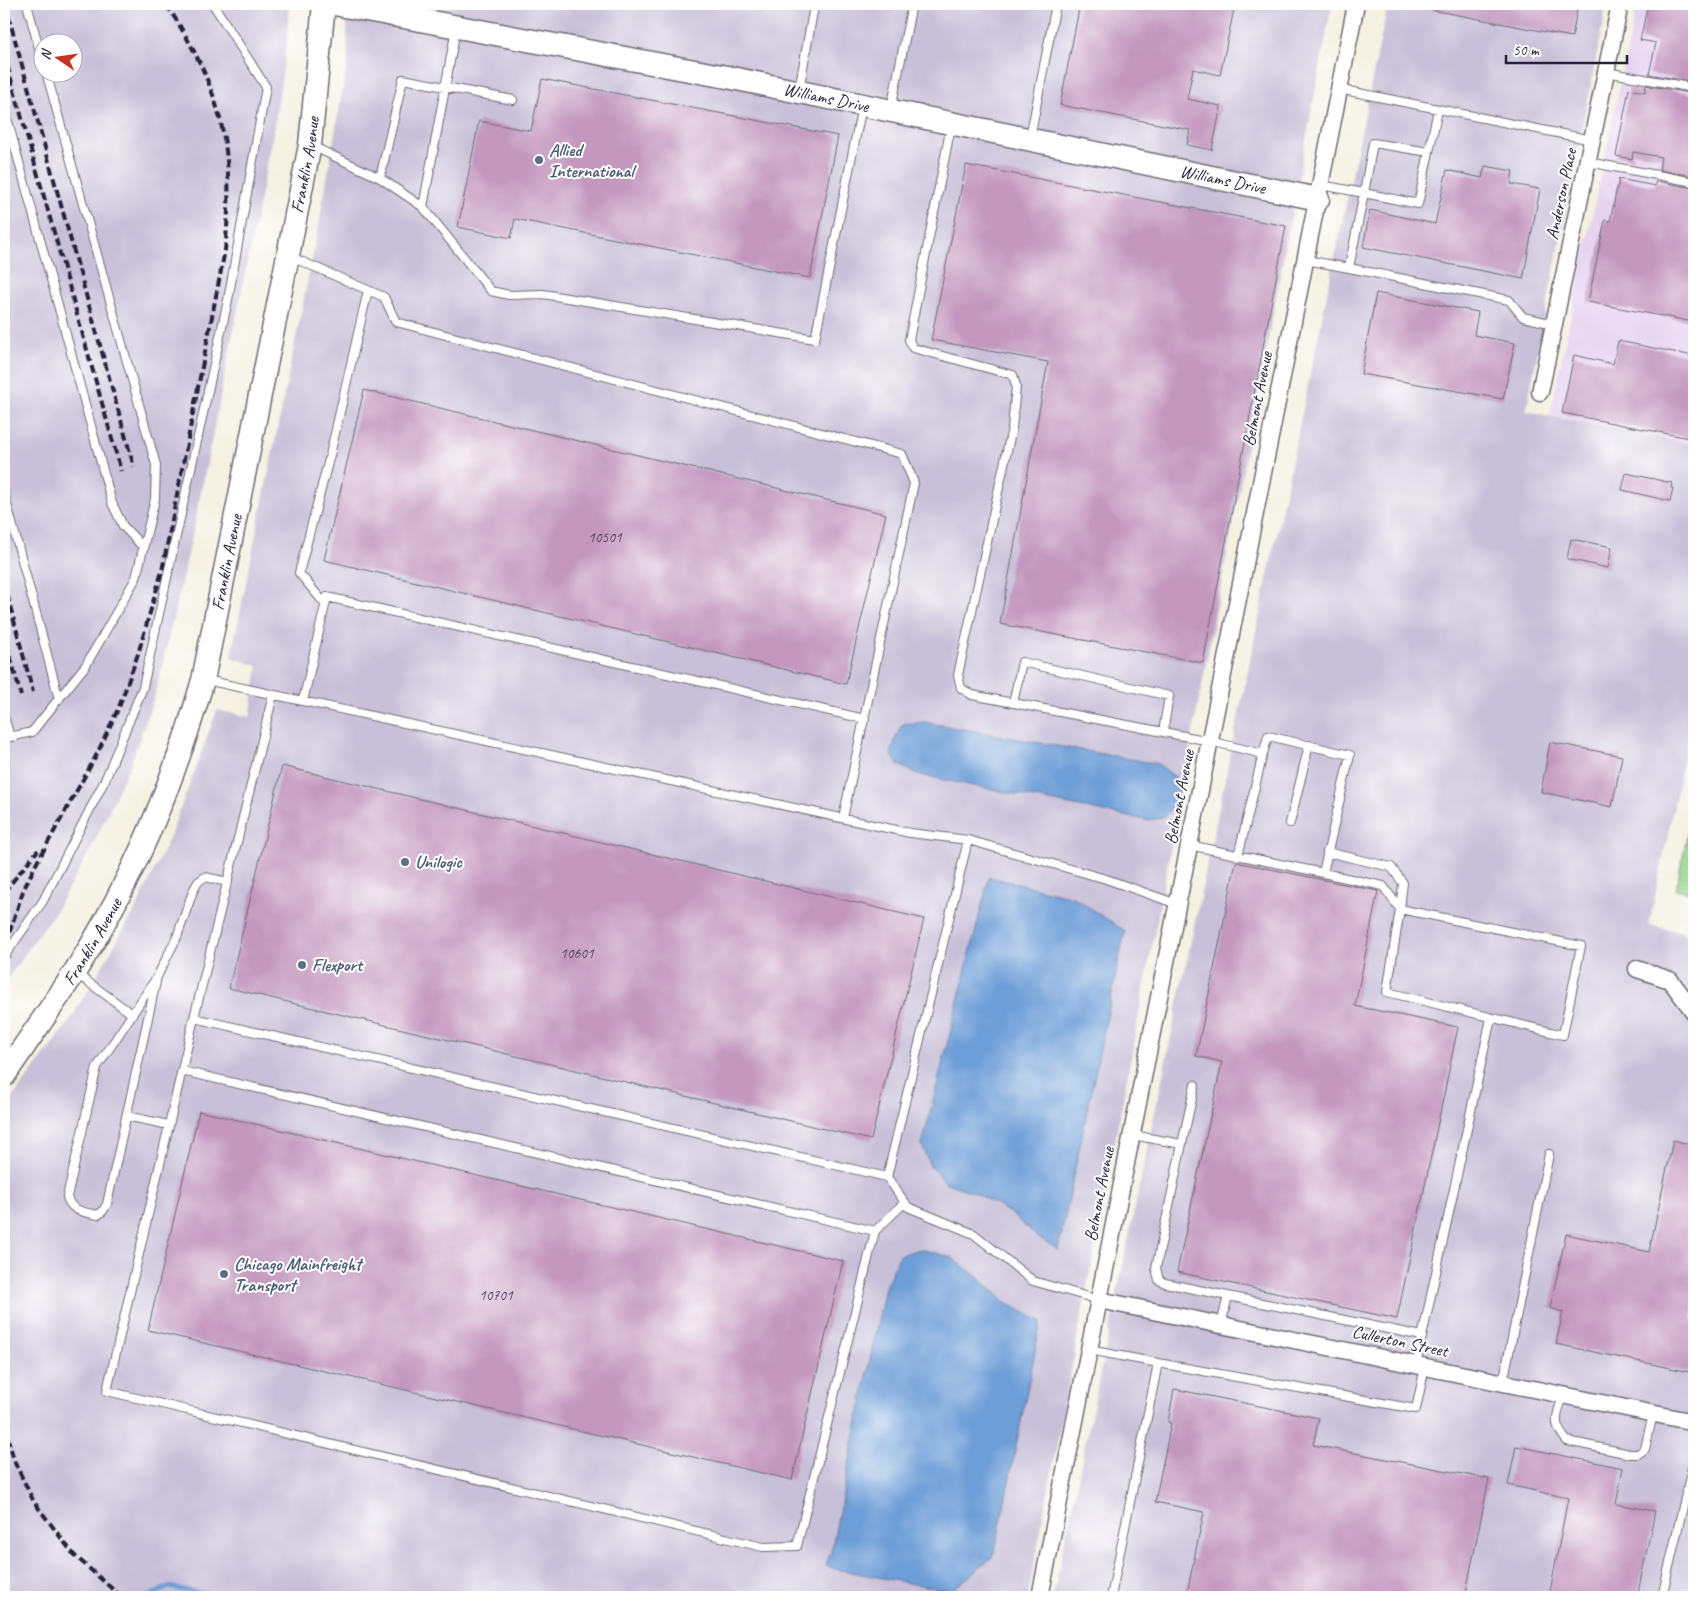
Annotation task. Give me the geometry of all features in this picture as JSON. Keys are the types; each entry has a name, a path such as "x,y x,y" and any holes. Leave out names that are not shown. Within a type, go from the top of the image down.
{"main road":[{"name":"Franklin Avenue","path":"4,1076 74,972 104,923 143,848 189,730 203,680 310,145 324,4"},
{"name":"Williams Drive","path":"334,4 717,75 1030,140 1319,192"}],"street":[{"name":"Belmont Avenue","path":"1042,1596 1356,4"},
{"name":"Anderson Place","path":"1540,392 1620,4"},
{"path":"1637,968 1670,980 1694,1012"},
{"name":"Cullerton Street","path":"1099,1300 1694,1422"}],"lane":[{"path":"27,4 35,32"},
{"path":"4,958 43,901 105,780 143,688 228,300 266,87 212,4"},
{"path":"798,92 814,5 802,4"},
{"path":"890,111 912,4"},
{"path":"1030,140 1056,4"},
{"path":"423,208 457,27"},
{"path":"1606,72 1694,88"},
{"path":"380,178 403,79 513,100"},
{"path":"4,716 10,737 32,732 86,665 136,578 155,499 156,465 49,82"},
{"path":"1340,89 1592,140"},
{"path":"310,145 380,178 423,208 491,291 509,295 543,294 815,340 863,106"},
{"path":"4,107 112,503 123,526 144,548"},
{"path":"1319,192 1364,193 1418,204 1438,109"},
{"path":"951,124 909,340 913,348 1013,374 1016,386 1012,428 958,675 961,688 972,695 1210,741 1263,754"},
{"path":"1349,268 1373,143 1429,152"},
{"path":"1588,162 1694,182"},
{"path":"289,256 384,297 396,322 902,454 914,483 843,818"},
{"path":"1306,260 1510,300 1524,317 1554,324"},
{"path":"324,604 299,573 330,455 368,290"},
{"path":"4,493 59,699"},
{"path":"303,701 327,597 865,719"},
{"path":"1013,703 1022,662 1170,696 1163,732"},
{"path":"203,680 910,833 968,840 1106,879 1178,904"},
{"path":"273,695 194,1018 107,1391 763,1547 797,1546 875,1230 905,1202"},
{"path":"1238,856 1268,736 1350,755 1322,873"},
{"path":"1290,823 1308,745"},
{"path":"887,1177 968,840"},
{"path":"1189,846 1383,886 1400,909 1581,946 1563,1035 1387,992 1400,909 1403,883 1392,867 1327,852"},
{"path":"157,977 107,1204 98,1215 74,1209 69,1204 67,1197 97,1067 157,977 177,937 198,882 205,878 228,882"},
{"path":"74,972 132,1014"},
{"path":"194,1018 887,1177 908,1207 974,1234 1033,1281 1099,1300"},
{"path":"1089,1350 1158,1364 1416,1409 1422,1336 1491,1018"},
{"path":"182,1071 875,1230"},
{"path":"1195,1085 1156,1268 1159,1280 1422,1336"},
{"path":"126,1116 169,1125"},
{"path":"1132,1135 1182,1144"},
{"path":"1503,1383 1549,1154"},
{"path":"1221,1325 1228,1296"},
{"path":"1111,1597 1158,1364"},
{"path":"1563,1395 1556,1423 1560,1433 1567,1441 1638,1454 1645,1449 1653,1414"},
{"path":"1662,1597 1694,1459"}],"shaded area":[{"path":"4,4 289,4 287,42 273,134 192,537 155,695 130,765 90,851 54,913 7,979 4,995"},
{"path":"346,4 1332,4 1028,1597 4,1597 4,1109 69,1022 136,909 171,834 217,710 250,717 258,666 231,657 318,229 348,59"},
{"path":"1388,4 1607,4 1526,411 1694,445 1694,709 1649,925 1694,935 1694,1597 1053,1597"},
{"path":"1637,4 1694,4 1694,445 1550,415"}],"green space":[{"path":"1694,802 1694,893 1676,889"}],"water":[{"path":"924,722 1158,764 1174,776 1179,789 1171,809 1165,816 1145,820 920,775 899,765 891,755 896,736 903,724"},
{"path":"989,877 1073,897 1125,931 1058,1250 1035,1235 1010,1213 976,1193 946,1183 930,1166 922,1145"},
{"path":"920,1249 951,1257 1008,1304 1041,1321 994,1556 951,1591 835,1569 826,1565 831,1552 885,1287 900,1255"}],"building":[{"path":"1080,4 1235,4 1220,75 1193,69 1187,99 1221,106 1212,150 1187,145 1190,130 1060,105"},
{"path":"1432,4 1578,4 1572,37 1432,10"},
{"path":"1648,4 1694,4 1694,82 1649,74 1656,43 1640,40"},
{"path":"542,79 838,136 810,278 515,219 511,238 458,227 479,121 531,131"},
{"path":"1646,85 1694,94 1694,176 1659,170 1661,157 1633,152 1632,159 1616,156 1629,89 1645,92"},
{"path":"966,165 1286,226 1203,663 1000,624 1048,362 931,340"},
{"path":"1485,166 1513,171 1511,184 1540,189 1523,279 1363,247 1370,210 1435,224 1447,170 1482,178"},
{"path":"1619,179 1655,186 1656,181 1694,188 1694,322 1588,302 1605,220 1610,221"},
{"path":"1376,293 1478,312 1474,335 1515,343 1503,399 1361,374"},
{"path":"1618,341 1694,356 1694,439 1562,413 1574,355 1613,364"},
{"path":"364,390 886,514 846,684 324,560"},
{"path":"1626,473 1672,483 1671,488 1673,488 1670,501 1622,490"},
{"path":"1571,539 1612,547 1608,568 1567,559"},
{"path":"1550,742 1622,756 1612,807 1541,792"},
{"path":"282,766 924,919 871,1140 229,988"},
{"path":"1236,862 1378,891 1355,1006 1458,1027 1397,1319 1177,1272 1222,1062 1196,1056"},
{"path":"199,1111 843,1261 792,1480 148,1330"},
{"path":"1673,1140 1694,1145 1694,1373 1556,1344 1563,1312 1550,1308 1566,1234 1649,1252"},
{"path":"1174,1389 1319,1418 1313,1445 1489,1479 1465,1597 1186,1597 1204,1512 1155,1502 1171,1423 1168,1422"},
{"path":"1516,1446 1623,1468 1616,1504 1655,1511 1637,1597 1549,1597 1568,1498 1508,1485"}],"waterway":[{"path":"148,1597 169,1587 220,1597"}],"railway":[{"path":"5,4 134,467"},
{"path":"4,956 23,891 96,756 119,707 138,654 162,571 225,250 228,174 225,143 218,111 200,63 166,4"},
{"path":"4,54 121,471"},
{"path":"4,583 33,692"},
{"path":"4,633 21,696"},
{"path":"4,892 38,850"},
{"path":"4,1426 15,1463 34,1502 74,1555 117,1593 125,1597"}],"place":[{"name":"Allied International","path":"539,160"},
{"name":"Unilogic","path":"405,862"},
{"name":"Flexport","path":"302,965"},
{"name":"Chicago Mainfreight Transport","path":"224,1274"}]}
